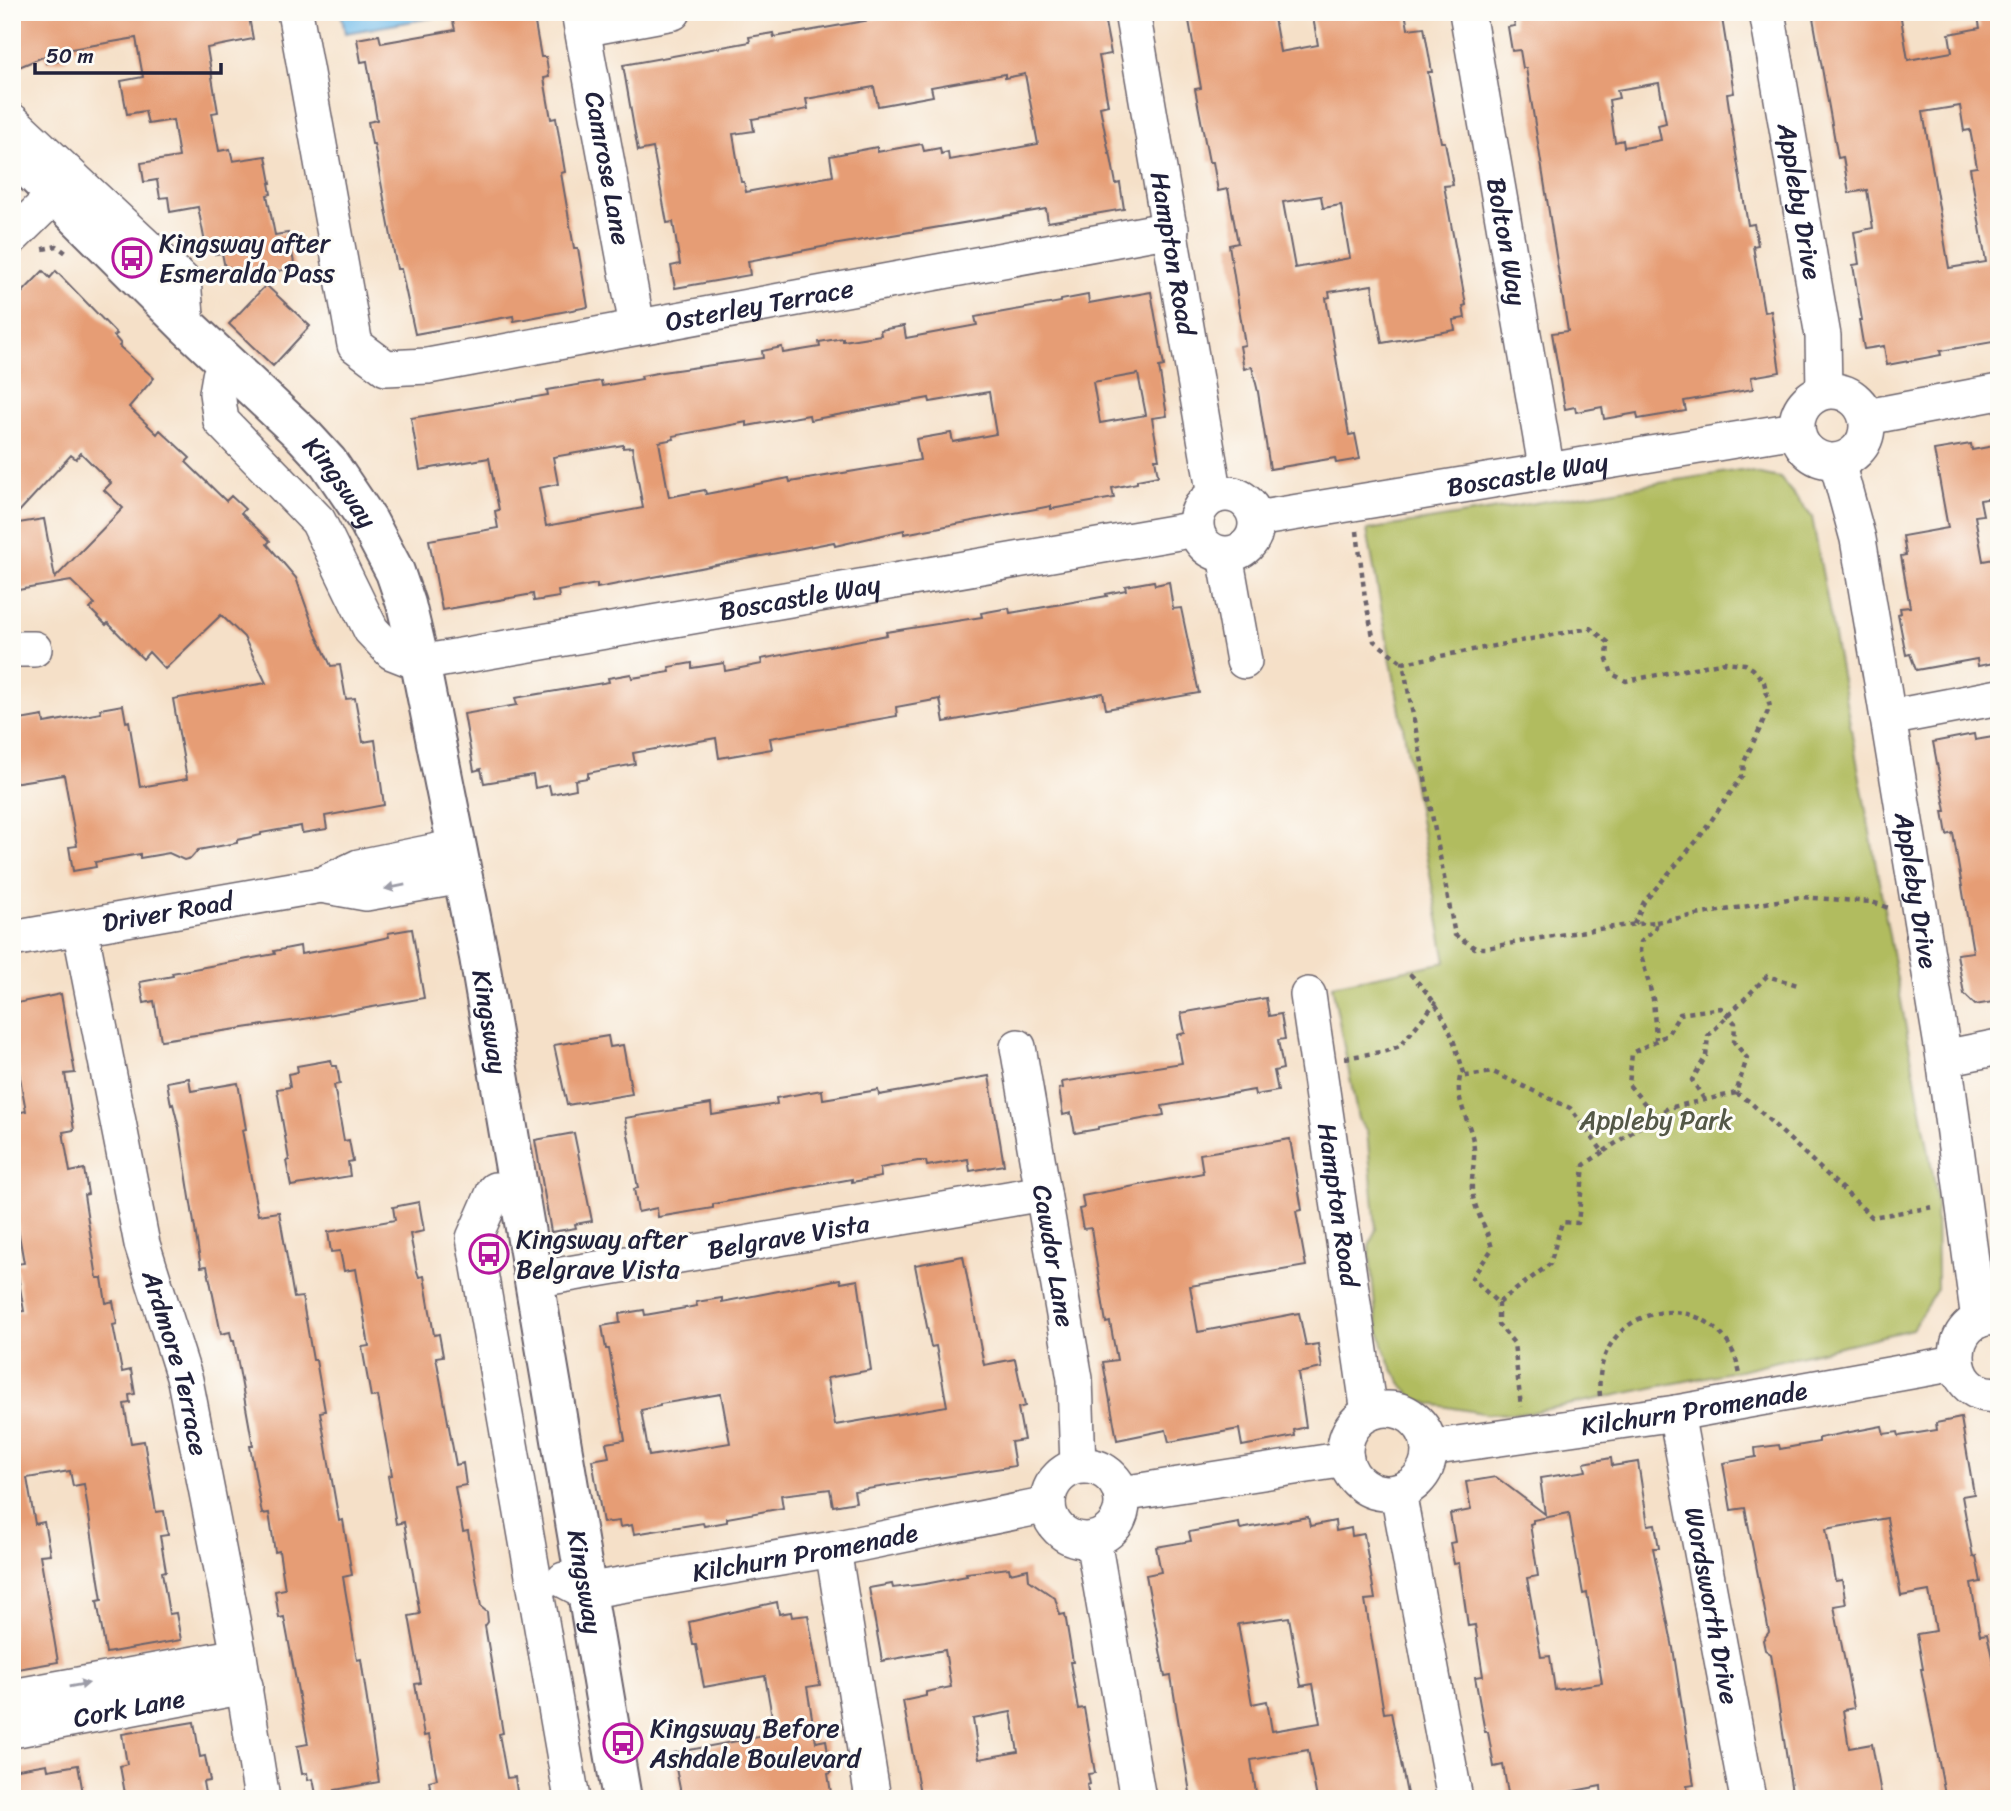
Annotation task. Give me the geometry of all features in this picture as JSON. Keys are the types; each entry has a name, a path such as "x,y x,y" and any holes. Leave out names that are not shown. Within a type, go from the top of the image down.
{"main road":[{"name":"Kingsway","path":"12,152 32,218 187,326 305,438 341,480 382,543 395,572 406,604 412,660 449,864 495,1190 575,1586 622,1799"},
{"name":"Kingsway","path":"12,181 32,218 220,376 310,464 354,524 382,580 412,660"},
{"name":"Kingsway","path":"449,864 479,957 533,1280 604,1799"}],"street":[{"name":"Osterley Terrace","path":"295,12 355,345 386,368 417,366 1171,229"},
{"path":"580,21 673,12"},
{"name":"Hampton Road","path":"1132,12 1215,496"},
{"name":"Bolton Way","path":"1466,12 1546,472"},
{"name":"Appleby Drive","path":"1767,12 1823,336 1824,391"},
{"name":"Camrose Lane","path":"580,21 637,326"},
{"path":"12,121 183,281 187,326"},
{"path":"1824,391 1839,391 1851,395 1861,405 1867,417 1866,438 1859,450 1849,458 1837,462 1815,458 1805,450 1796,430 1798,414 1805,403 1824,391"},
{"path":"1867,417 1999,392"},
{"name":"Boscastle Way","path":"1256,519 1796,430"},
{"name":"Appleby Drive","path":"1837,462 1858,538 1989,1319"},
{"path":"1226,494 1246,500 1256,519 1253,540 1246,548 1236,553 1215,553 1206,547 1196,529 1200,509 1215,496 1226,494"},
{"name":"Boscastle Way","path":"412,660 1196,529"},
{"path":"1225,555 1244,661"},
{"path":"1888,718 1999,697"},
{"name":"Driver Road","path":"12,939 321,885 366,893 449,864"},
{"name":"Ardmore Terrace","path":"80,928 142,1244 185,1380 242,1671 262,1799"},
{"name":"Hampton Road","path":"1308,995 1369,1413"},
{"name":"Cawdor Lane","path":"1018,1047 1075,1379 1078,1466"},
{"path":"1944,1058 1999,1047"},
{"name":"Kingsway","path":"495,1190 474,1238 572,1799"},
{"name":"Belgrave Vista","path":"533,1280 1043,1192"},
{"path":"1989,1319 1968,1327 1960,1338 1956,1363 1961,1376 1970,1386 1997,1404"},
{"name":"Kilchurn Promenade","path":"1429,1448 1676,1413 1956,1363"},
{"path":"1394,1409 1408,1414 1420,1424 1429,1448 1427,1463 1420,1477 1398,1492 1383,1493 1370,1489 1358,1481 1346,1459 1349,1432 1369,1413 1394,1409"},
{"name":"Wordsworth Drive","path":"1676,1413 1748,1799"},
{"path":"1121,1494 1346,1459"},
{"path":"1078,1466 1091,1466 1103,1471 1113,1479 1121,1494 1122,1507 1118,1519 1111,1530 1093,1540 1068,1536 1057,1528 1050,1517 1049,1492 1055,1480 1078,1466"},
{"path":"1398,1492 1455,1799"},
{"name":"Kilchurn Promenade","path":"575,1586 833,1549 1048,1505"},
{"path":"1093,1540 1138,1799"},
{"path":"833,1549 873,1799"},
{"name":"Cork Lane","path":"12,1696 242,1671"},
{"name":"Cork Lane","path":"12,1730 242,1671"}],"path":[{"path":"32,218 33,249 57,246 72,257"},
{"path":"1356,524 1365,598 1374,641 1403,663 1455,934 1475,948 1487,948 1800,897 1872,902 1894,910"},
{"path":"1403,663 1590,628 1608,642 1607,659 1612,674 1626,681 1725,662 1745,664 1754,669 1764,682 1770,707 1744,762 1743,775 1699,838 1644,902 1634,925"},
{"path":"1656,922 1656,927 1641,942 1640,951 1653,999 1657,1039"},
{"path":"1410,974 1436,1002 1448,1023 1465,1076"},
{"path":"1704,1099 1692,1080 1706,1056 1708,1036 1767,976 1801,986"},
{"path":"1341,1059 1400,1046 1436,1002"},
{"path":"1655,1116 1629,1085 1632,1053 1667,1035 1680,1014 1721,1008 1735,1023 1734,1042 1747,1058 1735,1093"},
{"path":"1521,1408 1514,1343 1498,1324 1498,1303 1472,1279 1492,1249 1490,1238 1474,1203 1471,1185 1474,1149 1466,1116 1460,1106 1460,1077 1493,1072 1570,1108 1603,1152"},
{"path":"1498,1303 1550,1264 1562,1222 1578,1223 1584,1165 1668,1108 1704,1099 1735,1093 1749,1101 1872,1217 1942,1205"},
{"path":"1601,1400 1602,1368 1609,1345 1623,1328 1640,1317 1657,1313 1675,1311 1697,1316 1721,1331 1737,1356 1740,1377"}],"green space":[{"name":"Appleby Park","path":"1740,470 1780,478 1812,517 1936,1191 1937,1289 1912,1329 1740,1370 1528,1413 1488,1414 1430,1404 1412,1397 1392,1368 1376,1316 1369,1246 1376,1229 1367,1131 1358,1119 1332,985 1446,962 1367,530"}],"water":[{"path":"341,12 442,12 443,16 345,33"}],"building":[{"path":"12,12 248,12 253,39 207,48 218,112 212,113 219,151 230,149 233,161 266,156 271,183 271,194 267,195 275,235 288,233 295,268 231,279 222,253 215,254 214,247 206,248 198,207 170,212 168,197 160,198 157,180 144,182 141,163 179,157 173,120 148,124 145,111 127,114 121,81 143,77 136,38 65,50 67,60 46,63 45,56 12,70"},
{"path":"451,12 533,12 541,57 546,57 549,77 544,78 551,119 556,118 565,172 561,173 588,307 514,321 513,316 415,334 401,269 397,269 368,122 377,120 367,61 361,62 357,39 379,35 381,43 455,30"},
{"path":"915,12 1103,12 1111,54 1099,56 1108,105 1100,107 1124,209 1048,222 1046,209 827,246 748,261 750,275 675,288 671,266 680,264 673,222 667,223 653,148 638,151 623,65 750,42 749,37 773,33 774,37","holes":["1005,74 1005,78 1025,74 1038,144 949,160 948,152 941,154 940,148 924,151 922,144 877,152 877,147 830,156 833,176 746,192 744,182 741,182 733,134 754,131 752,119 808,109 806,99 874,87 878,106 933,96 931,87"]},
{"path":"1203,12 1273,12 1280,52 1318,45 1312,12 1405,12 1408,29 1424,27 1432,72 1428,72 1441,142 1445,142 1453,185 1444,186 1466,305 1463,306 1465,318 1453,320 1455,330 1382,343 1372,285 1329,292 1330,297 1326,298 1349,435 1355,434 1360,459 1336,463 1335,458 1270,469 1252,367 1244,369 1240,346 1245,345 1229,245 1238,243 1228,189 1218,191 1213,162 1209,162 1195,89 1201,88 1188,15","holes":["1321,196 1323,208 1341,205 1350,258 1295,268 1283,202"]},
{"path":"1512,12 1721,12 1734,93 1727,94 1736,154 1748,225 1754,224 1758,245 1753,246 1764,312 1771,311 1780,372 1751,377 1753,389 1684,401 1686,411 1638,419 1637,413 1604,419 1602,407 1576,412 1575,407 1565,409 1552,333 1568,331 1526,68 1523,68 1520,50 1512,51 1508,27 1515,26","holes":["1659,83 1666,123 1658,125 1661,140 1624,147 1623,140 1615,142 1609,100 1619,98 1617,90"]},
{"path":"1812,12 1900,12 1908,60 1952,52 1949,34 1980,28 1978,17 1999,13 1999,341 1940,351 1941,355 1887,365 1884,346 1864,349 1853,265 1859,264 1854,232 1873,228 1867,190 1849,193 1843,157 1838,158","holes":["1960,106 1964,131 1970,130 1977,167 1970,168 1986,262 1949,268 1923,112"]},
{"path":"43,271 50,278 56,271 117,334 114,336 121,344 119,346 154,378 129,407 157,434 160,430 190,458 186,462 226,501 231,496 245,509 241,513 270,541 267,544 296,578 316,634 331,666 340,665 346,699 355,698 363,742 375,740 384,805 325,816 327,829 302,833 301,826 261,833 237,840 237,843 198,850 191,858 184,860 169,853 140,858 140,854 95,862 96,867 73,871 69,847 77,846 64,775 12,783 12,725 20,723 20,720 43,716 44,723 101,713 100,709 123,705 126,722 129,721 140,787 187,779 173,699 266,683 244,637 221,615 165,669 149,652 143,659 108,623 106,625 90,609 95,604 71,581 12,591 12,524 44,519 55,578 123,508 104,490 111,483 81,453 76,459 71,455 16,515 12,492 12,303"},
{"path":"266,285 310,326 273,366 229,324"},
{"path":"1151,292 1164,366 1159,367 1167,416 1152,418 1159,459 1155,459 1158,476 1112,488 1114,498 1051,509 1051,506 904,534 904,530 835,546 834,542 597,588 597,584 558,591 559,597 534,601 533,594 442,610 429,540 498,528 495,511 499,510 489,458 420,470 411,418 548,395 547,390 601,381 602,386 642,379 641,376 662,372 763,358 762,351 782,347 783,353 820,347 819,342 881,335 880,330 904,326 906,338 977,325 975,317 1061,300 1088,295 1089,303","holes":["1138,374 1146,415 1100,423 1093,382","989,392 996,434 953,442 951,433 916,439 920,460 790,482 789,478 706,494 705,490 669,497 659,442 674,439 673,436 747,422 747,426 809,415 810,420 929,398 930,402","623,445 623,448 632,447 643,508 546,526 539,488 558,484 553,457"]},
{"path":"1971,444 1972,450 1999,445 1999,497 1980,500 1983,515 1975,516 1983,561 1999,558 1999,662 1978,666 1977,659 1916,670 1910,654 1906,655 1898,614 1901,613 1900,608 1910,607 1901,556 1906,555 1903,536 1948,528 1934,450"},
{"path":"1154,581 1155,585 1169,582 1173,609 1181,608 1199,693 1106,709 1103,693 944,722 940,699 896,707 897,716 770,738 772,749 719,758 716,738 633,753 635,764 588,773 588,778 575,780 576,789 551,794 549,785 535,788 533,775 484,783 481,769 474,771 464,714 517,705 515,698 609,682 608,678 631,674 632,678 670,672 669,667 692,663 692,668 724,663 725,671 762,664 761,659 887,635 886,632 982,617 981,613 1009,608 1010,613 1107,596 1106,594 1126,590 1125,586"},
{"path":"1974,734 1975,740 1999,736 1999,1001 1975,1005 1964,994 1957,954 1973,952 1953,833 1947,835 1943,811 1946,811 1933,742"},
{"path":"412,929 424,998 161,1040 154,1001 144,1003 140,982 173,976 172,973 275,954 274,951 300,946 301,954 357,944 389,937 388,933"},
{"path":"61,994 75,1073 65,1074 74,1130 63,1132 70,1172 84,1169 88,1194 84,1195 97,1278 102,1278 106,1303 113,1301 117,1324 113,1325 122,1372 131,1370 135,1394 129,1395 130,1403 124,1404 131,1443 144,1441 156,1512 164,1511 168,1535 160,1536 166,1571 162,1572 169,1614 176,1613 181,1640 106,1653 97,1601 102,1600 84,1484 73,1486 70,1471 27,1478 35,1524 44,1522 50,1554 40,1555 58,1662 12,1670 12,1312 24,1311 16,1264 24,1263 12,1195 12,1114 26,1111 14,1044 12,1045 12,1004"},
{"path":"1266,998 1269,1016 1281,1014 1285,1039 1278,1040 1283,1069 1274,1071 1278,1091 1255,1095 1254,1090 1162,1106 1164,1115 1075,1133 1071,1113 1063,1115 1059,1089 1063,1088 1062,1082 1182,1063 1177,1035 1185,1033 1181,1013"},
{"path":"608,1036 610,1047 623,1045 632,1094 567,1105 554,1045"},
{"path":"331,1060 332,1066 337,1066 340,1084 334,1085 344,1141 349,1140 353,1161 348,1162 350,1176 291,1186 277,1089 290,1087 288,1074 298,1072 297,1066"},
{"path":"989,1076 1004,1165 970,1171 968,1159 927,1166 926,1161 918,1161 880,1168 881,1177 852,1182 852,1179 713,1204 713,1208 658,1217 657,1208 638,1212 634,1189 638,1188 625,1118 711,1104 712,1115 777,1104 776,1098 822,1090 823,1099 878,1090 879,1095"},
{"path":"189,1078 191,1091 238,1083 246,1129 242,1130 258,1215 279,1212 294,1298 302,1297 313,1360 316,1360 325,1411 320,1412 339,1521 343,1520 352,1575 343,1577 357,1660 361,1659 379,1782 335,1790 337,1796 317,1799 313,1779 308,1780 307,1773 302,1774 297,1746 308,1744 284,1617 279,1618 275,1591 285,1589 279,1551 275,1552 269,1513 262,1514 234,1341 230,1332 221,1334 207,1266 201,1267 179,1128 167,1082"},
{"path":"574,1133 592,1221 575,1224 576,1228 551,1232 535,1140"},
{"path":"1290,1139 1302,1210 1296,1211 1306,1266 1190,1286 1198,1332 1299,1313 1306,1346 1318,1344 1322,1368 1298,1373 1306,1427 1294,1430 1295,1436 1242,1446 1239,1429 1169,1442 1166,1430 1117,1440 1103,1362 1117,1360 1110,1322 1106,1323 1091,1228 1083,1229 1079,1209 1084,1208 1082,1196 1203,1173 1200,1154"},
{"path":"419,1202 424,1231 410,1234 419,1277 424,1276 434,1335 439,1334 443,1356 436,1357 456,1465 463,1463 466,1485 455,1487 463,1532 468,1531 481,1607 487,1612 488,1622 485,1626 503,1733 499,1734 507,1778 515,1777 518,1799 432,1799 429,1781 437,1779 429,1735 424,1736 415,1684 421,1683 409,1616 420,1614 404,1522 396,1524 388,1476 392,1475 378,1396 371,1397 362,1347 369,1346 356,1269 344,1271 340,1251 331,1252 328,1232 395,1220 393,1207"},
{"path":"963,1256 984,1365 1015,1359 1025,1406 1018,1408 1024,1440 1011,1442 1015,1466 854,1491 856,1502 833,1506 830,1489 781,1495 783,1508 727,1518 727,1522 704,1526 703,1523 634,1534 632,1525 620,1527 619,1521 603,1523 592,1460 609,1457 606,1443 625,1440 609,1349 606,1349 602,1326 620,1323 619,1314 644,1310 645,1315 697,1306 696,1302 722,1298 722,1302 840,1279 841,1283 858,1280 871,1370 827,1378 835,1425 947,1406 936,1346 931,1347 915,1265","holes":["721,1394 730,1443 649,1456 641,1410 660,1404"]},
{"path":"1961,1418 1974,1494 1962,1496 1973,1557 1976,1556 1981,1582 1971,1584 1980,1635 1987,1634 1999,1690 1999,1799 1946,1799 1921,1669 1917,1634 1936,1631 1929,1591 1901,1596 1887,1518 1826,1529 1835,1581 1842,1580 1846,1604 1834,1606 1854,1708 1843,1710 1849,1748 1872,1744 1882,1799 1793,1799 1771,1654 1765,1650 1763,1640 1769,1632 1745,1508 1731,1510 1723,1463 1756,1457 1755,1448 1779,1445 1780,1449 1819,1442 1819,1438 1882,1426 1884,1434 1898,1432 1899,1436 1937,1430 1936,1423"},
{"path":"1611,1458 1612,1466 1638,1462 1648,1525 1655,1524 1659,1548 1653,1548 1673,1648 1694,1785 1687,1786 1689,1799 1602,1799 1601,1786 1531,1799 1509,1799 1503,1765 1494,1767 1475,1677 1483,1676 1475,1625 1468,1626 1459,1563 1454,1564 1450,1543 1455,1542 1450,1514 1471,1510 1466,1482 1496,1477 1545,1514 1540,1478 1586,1471 1584,1463","holes":["1569,1513 1583,1594 1587,1593 1602,1683 1555,1690 1550,1656 1541,1657 1527,1578 1538,1576 1530,1524 1533,1520"]},
{"path":"1308,1517 1310,1526 1335,1521 1336,1531 1351,1528 1352,1536 1364,1534 1375,1599 1365,1600 1384,1713 1391,1712 1408,1799 1317,1799 1308,1750 1251,1760 1257,1799 1191,1799 1171,1676 1165,1677 1146,1575 1161,1572 1156,1547 1191,1541 1189,1532 1239,1523 1240,1529","holes":["1289,1617 1301,1686 1313,1684 1320,1723 1272,1731 1267,1701 1252,1704 1238,1624"]},
{"path":"1009,1568 1010,1573 1028,1569 1029,1580 1055,1598 1060,1615 1065,1614 1078,1709 1084,1708 1095,1773 1088,1774 1089,1799 921,1799 903,1701 926,1696 926,1692 951,1687 945,1650 882,1661 869,1588 892,1584 893,1588 925,1584 967,1576 966,1573","holes":["1011,1712 1018,1752 979,1759 973,1719"]},
{"path":"777,1602 779,1614 791,1612 792,1617 808,1615 820,1685 807,1687 816,1742 826,1740 832,1799 682,1799 673,1753 775,1734 765,1676 704,1687 689,1622"},
{"path":"194,1722 200,1757 205,1756 210,1781 203,1782 206,1799 183,1799 182,1793 147,1799 126,1799 120,1766 127,1764 122,1734"},
{"path":"47,1764 48,1770 78,1765 84,1799 12,1799 12,1770"}],"place":[{"name":"Kingsway after Esmeralda Pass","path":"132,258"},
{"name":"Kingsway after Belgrave Vista","path":"489,1254"},
{"name":"Kingsway Before Ashdale Boulevard","path":"623,1743"}]}
